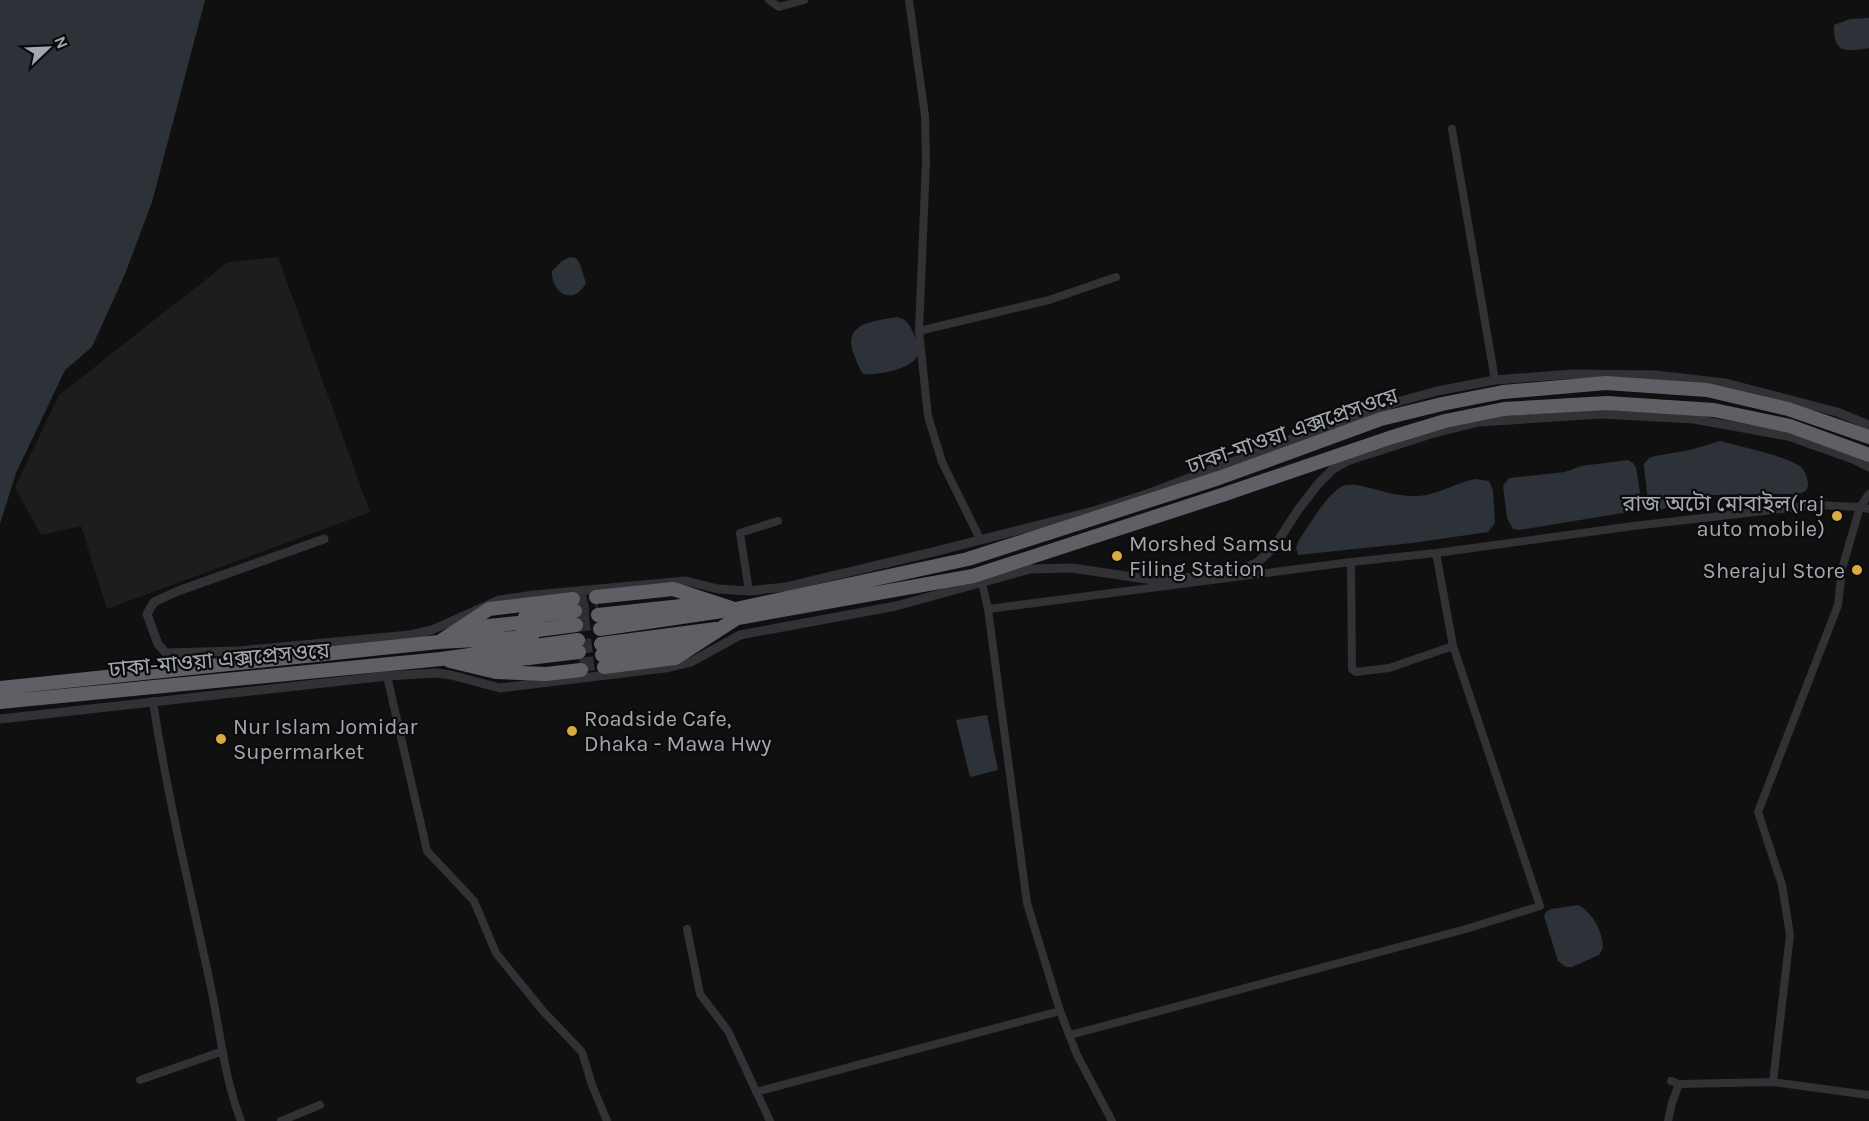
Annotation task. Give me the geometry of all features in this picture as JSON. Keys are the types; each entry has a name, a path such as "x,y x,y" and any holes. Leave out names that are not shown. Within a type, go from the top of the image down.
{"highway":[{"name":"ঢাকা-মাওয়া এক্সপ্রেসওয়ে","path":"600,632 728,609 968,559 1220,478 1382,419 1503,392 1606,383 1707,390 1788,409 1869,437"},
{"name":"ঢাকা-মাওয়া এক্সপ্রেসওয়ে","path":"600,632 728,609 973,576 1389,438 1445,421 1504,409 1607,403 1714,410 1790,426 1869,455"},
{"name":"ঢাকা-মাওয়া এক্সপ্রেসওয়ে","path":"600,632 693,595 728,609"},
{"name":"ঢাকা-মাওয়া এক্সপ্রেসওয়ে","path":"600,632 690,648 715,632 728,609"},
{"name":"ঢাকা-মাওয়া এক্সপ্রেসওয়ে","path":"458,629 516,639 577,635"},
{"name":"ঢাকা-মাওয়া এক্সপ্রেসওয়ে","path":"458,629 577,635"},
{"name":"ঢাকা-মাওয়া এক্সপ্রেসওয়ে","path":"0,688 458,629 577,635"},
{"name":"ঢাকা-মাওয়া এক্সপ্রেসওয়ে","path":"600,632 715,632"},
{"name":"ঢাকা-মাওয়া এক্সপ্রেসওয়ে","path":"0,702 441,659 577,635"},
{"name":"ঢাকা-মাওয়া এক্সপ্রেসওয়ে","path":"468,665 577,635"},
{"name":"ঢাকা-মাওয়া এক্সপ্রেসওয়ে","path":"468,665 577,635"},
{"name":"ঢাকা-মাওয়া এক্সপ্রেসওয়ে","path":"441,659 496,672 546,675 577,635"}],"street":[{"path":"769,0 779,7 804,0"},
{"path":"909,0 925,116 926,162 919,331 928,416 942,462 980,539"},
{"path":"1452,129 1495,380"},
{"path":"919,331 1049,300 1116,277"},
{"path":"324,539 178,591 154,602 147,614 158,644 166,653 238,651 410,635 432,630 500,600 650,583 686,581 718,589 749,591 786,587 1094,511 1147,494 1397,402 1495,380 1573,374 1655,375 1725,383 1837,412 1869,425"},
{"path":"0,719 387,676 438,673 500,688 665,668 691,662 740,635 896,606 1030,569 1072,568 1153,580 1195,577 1244,569 1258,562 1274,548 1311,492 1333,469 1347,461 1479,422 1600,414 1694,419 1788,436 1869,467"},
{"path":"1773,1082 1790,935 1782,885 1758,812 1838,605 1842,569 1860,507 1869,494"},
{"path":"988,609 1805,506 1869,509"},
{"path":"749,591 740,533 778,521"},
{"path":"1070,1035 1454,932 1540,906 1453,646 1436,553"},
{"path":"1351,562 1353,671 1389,668 1453,646"},
{"path":"982,584 988,609 1027,903 1060,1011 1077,1054 1112,1121"},
{"path":"387,676 427,851 474,901 496,953 543,1011 582,1052 592,1086 607,1121"},
{"path":"153,701 160,752 233,1100 241,1121"},
{"path":"687,929 700,993 728,1031 770,1121"},
{"path":"756,1092 1060,1011"},
{"path":"140,1080 223,1051"},
{"path":"1671,1081 1679,1084 1773,1082 1869,1095"},
{"path":"1668,1121 1679,1084"},
{"path":"281,1121 320,1105"}],"shaded area":[{"path":"0,0 205,0 152,202 125,274 92,347 65,370 16,473 0,524"},
{"path":"1869,18 1869,48 1842,49 1836,41 1834,25 1850,19"},
{"path":"278,257 370,512 107,609 81,526 41,535 15,487 59,395 228,262"},
{"path":"570,257 576,258 580,264 586,283 581,290 569,295 564,294 555,285 552,271"},
{"path":"897,317 909,324 912,329 918,355 915,360 902,368 885,373 863,374 853,352 851,342 853,334 863,325"},
{"path":"1720,441 1774,455 1794,463 1801,467 1806,475 1808,487 1802,493 1796,494 1707,495 1653,510 1648,501 1644,467 1649,458"},
{"path":"1628,460 1636,467 1641,499 1637,507 1629,512 1519,530 1513,529 1507,518 1503,486 1509,478 1565,472 1581,466"},
{"path":"1475,479 1489,481 1493,490 1495,523 1488,532 1298,555 1296,548 1299,540 1325,502 1343,486 1358,485 1396,494 1417,496"},
{"path":"987,715 998,770 970,777 956,720"},
{"path":"1579,905 1589,913 1596,924 1603,948 1599,955 1572,967 1566,967 1558,961 1544,916 1551,909"}],"tunnel":[{"path":"573,599 596,597"},
{"path":"575,611 598,609"},
{"path":"576,625 599,622"},
{"path":"578,647 601,644"},
{"path":"580,665 603,662"}],"place":[{"name":"রাজ অটো মোবাইল(raj auto mobile)","path":"1837,516"},
{"name":"Morshed Samsu Filing Station","path":"1117,556"},
{"name":"Sherajul Store","path":"1857,570"},
{"name":"Roadside Cafe, Dhaka - Mawa Hwy","path":"572,731"},
{"name":"Nur Islam Jomidar Supermarket","path":"221,739"}]}
